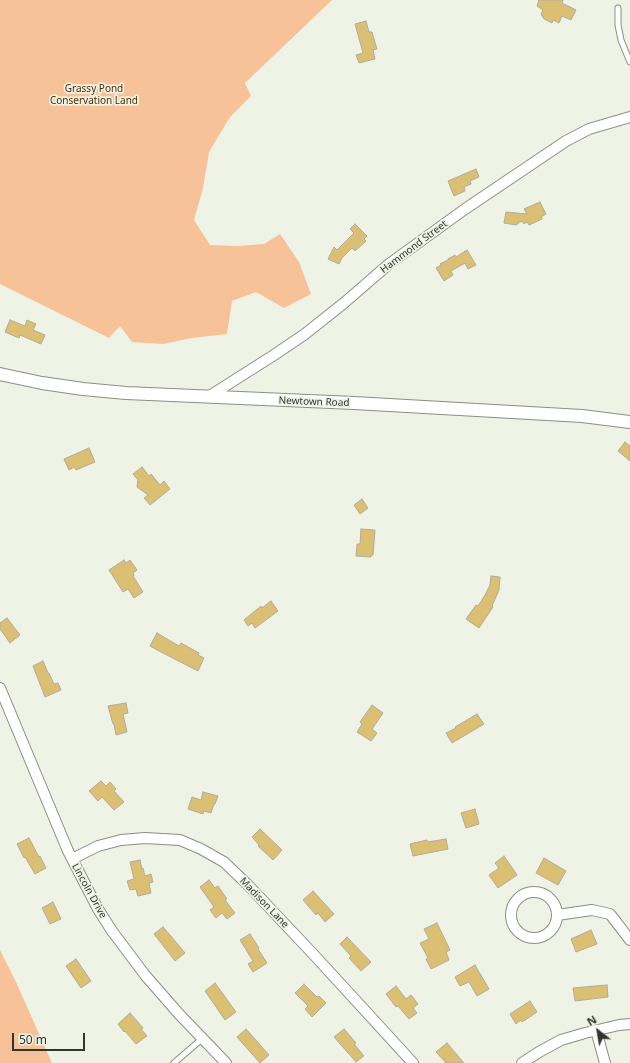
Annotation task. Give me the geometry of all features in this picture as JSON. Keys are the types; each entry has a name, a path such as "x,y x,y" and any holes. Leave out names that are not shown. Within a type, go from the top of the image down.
{"street":[{"name":"Hammond Street","path":"208,397 305,334 344,303 388,264 465,209 566,141 589,129 630,117"},
{"name":"Newtown Road","path":"0,374 42,383 126,393 354,403 582,416 630,422"},
{"name":"Lincoln Drive","path":"0,688 29,760 72,859 98,909 112,931 145,975 179,1014 226,1063"},
{"name":"Madison Lane","path":"72,859 98,846 121,840 145,838 180,840 201,849 224,862 248,885 367,1011 413,1063"},
{"path":"534,892 545,895 550,899 554,903 557,915 557,921 551,931 546,935 535,938 528,938 518,932 514,927 511,916 512,910 518,899 522,895 534,892"},
{"path":"557,915 592,910 610,914 630,940"},
{"path":"522,1063 561,1040 572,1036 619,1025 630,1024"},
{"path":"596,1030 605,1063"}],"lane":[{"path":"618,8 618,24 621,40 630,62"},
{"path":"174,1063 202,1038"}],"green space":[{"name":"Grassy Pond Conservation Land","path":"0,0 332,0 245,83 251,96 230,117 209,152 203,188 194,220 210,245 237,246 264,244 280,234 299,262 311,294 284,308 256,292 232,301 227,334 192,338 163,344 132,342 120,326 109,338 0,284"},
{"path":"0,950 16,982 52,1063 0,1063"}],"building":[{"path":"539,0 563,0 562,3 576,10 571,20 562,16 559,23 553,20 552,23 544,19 541,14 543,10 537,6"},
{"path":"366,21 369,32 372,32 377,49 373,50 375,59 359,63 356,55 363,53 355,24"},
{"path":"476,169 479,177 470,181 471,184 464,187 465,191 454,196 448,181"},
{"path":"540,202 546,214 541,217 542,219 529,225 527,222 524,224 522,221 516,225 504,223 506,212 527,214 524,209"},
{"path":"355,224 367,236 364,239 366,241 355,251 352,248 342,258 339,264 328,259 334,247 337,250 354,233 350,229"},
{"path":"467,250 476,265 468,269 465,263 451,271 453,275 444,281 436,268 448,259 455,255 456,257"},
{"path":"10,320 25,326 27,320 36,324 33,330 45,335 41,344 20,335 19,338 5,332"},
{"path":"625,442 630,446 630,461 618,451"},
{"path":"89,448 95,462 76,470 74,467 69,470 64,459"},
{"path":"142,467 149,476 151,474 160,485 164,481 170,489 150,505 144,498 148,495 137,487 138,480 133,474"},
{"path":"362,499 368,508 360,514 354,505"},
{"path":"361,529 375,530 373,555 371,555 371,557 356,556 357,544 360,544"},
{"path":"124,560 126,563 130,560 137,570 133,573 133,576 143,592 134,598 128,589 123,592 109,570"},
{"path":"491,576 500,577 499,590 492,606 493,607 479,628 466,619 476,605 478,606 485,595 490,585"},
{"path":"271,601 278,611 255,628 252,623 248,626 244,620 261,606 262,608"},
{"path":"7,618 20,635 10,643 0,629 0,623"},
{"path":"157,633 179,646 181,643 199,653 198,655 204,658 198,671 150,646"},
{"path":"43,661 54,684 58,683 61,690 45,697 33,666"},
{"path":"126,703 128,713 123,714 127,732 116,735 108,706"},
{"path":"372,705 383,713 372,729 377,733 371,741 357,732 362,724 360,722"},
{"path":"477,714 484,724 452,743 446,733"},
{"path":"101,781 106,786 110,782 116,789 114,791 124,802 114,810 102,797 98,801 89,791"},
{"path":"203,792 218,796 211,813 204,811 203,814 188,809 192,797 201,800"},
{"path":"475,809 479,824 466,828 461,813"},
{"path":"260,829 282,850 273,860 258,846 259,845 252,837"},
{"path":"29,838 46,868 35,874 25,857 24,858 17,844"},
{"path":"446,839 448,849 413,856 410,844 427,840 428,842"},
{"path":"504,856 517,875 498,888 489,875 499,868 495,863"},
{"path":"544,858 566,871 558,885 536,873"},
{"path":"140,860 145,876 151,874 153,882 149,883 151,893 138,896 136,889 130,890 127,881 134,879 130,862"},
{"path":"209,880 215,888 218,886 227,899 225,900 235,913 227,919 222,913 216,918 210,910 214,907 200,887"},
{"path":"313,891 334,914 325,922 318,913 316,915 303,900"},
{"path":"53,902 61,919 50,924 42,908"},
{"path":"437,923 450,950 446,952 449,960 431,969 426,959 428,958 420,943 429,939 424,929"},
{"path":"163,927 185,953 175,961 154,934"},
{"path":"591,930 597,944 576,952 571,939"},
{"path":"250,934 267,963 253,972 248,964 253,961 240,940"},
{"path":"347,937 371,962 361,971 349,958 351,956 340,944"},
{"path":"76,959 91,981 81,988 66,966"},
{"path":"475,965 489,989 477,996 469,982 460,986 455,977"},
{"path":"215,983 236,1012 225,1020 205,991"},
{"path":"304,984 317,997 319,996 326,1003 312,1017 305,1009 308,1006 295,993"},
{"path":"607,985 608,997 575,1001 573,988"},
{"path":"396,986 406,999 411,995 418,1004 413,1008 417,1013 409,1019 398,1006 396,1007 386,994"},
{"path":"530,1001 537,1012 522,1022 521,1020 516,1024 510,1014"},
{"path":"130,1013 143,1028 141,1029 147,1036 136,1044 118,1024"},
{"path":"246,1029 269,1055 260,1063 237,1037"},
{"path":"344,1029 356,1043 354,1044 364,1056 356,1062 334,1037"},
{"path":"447,1043 464,1063 446,1063 436,1052"}]}
